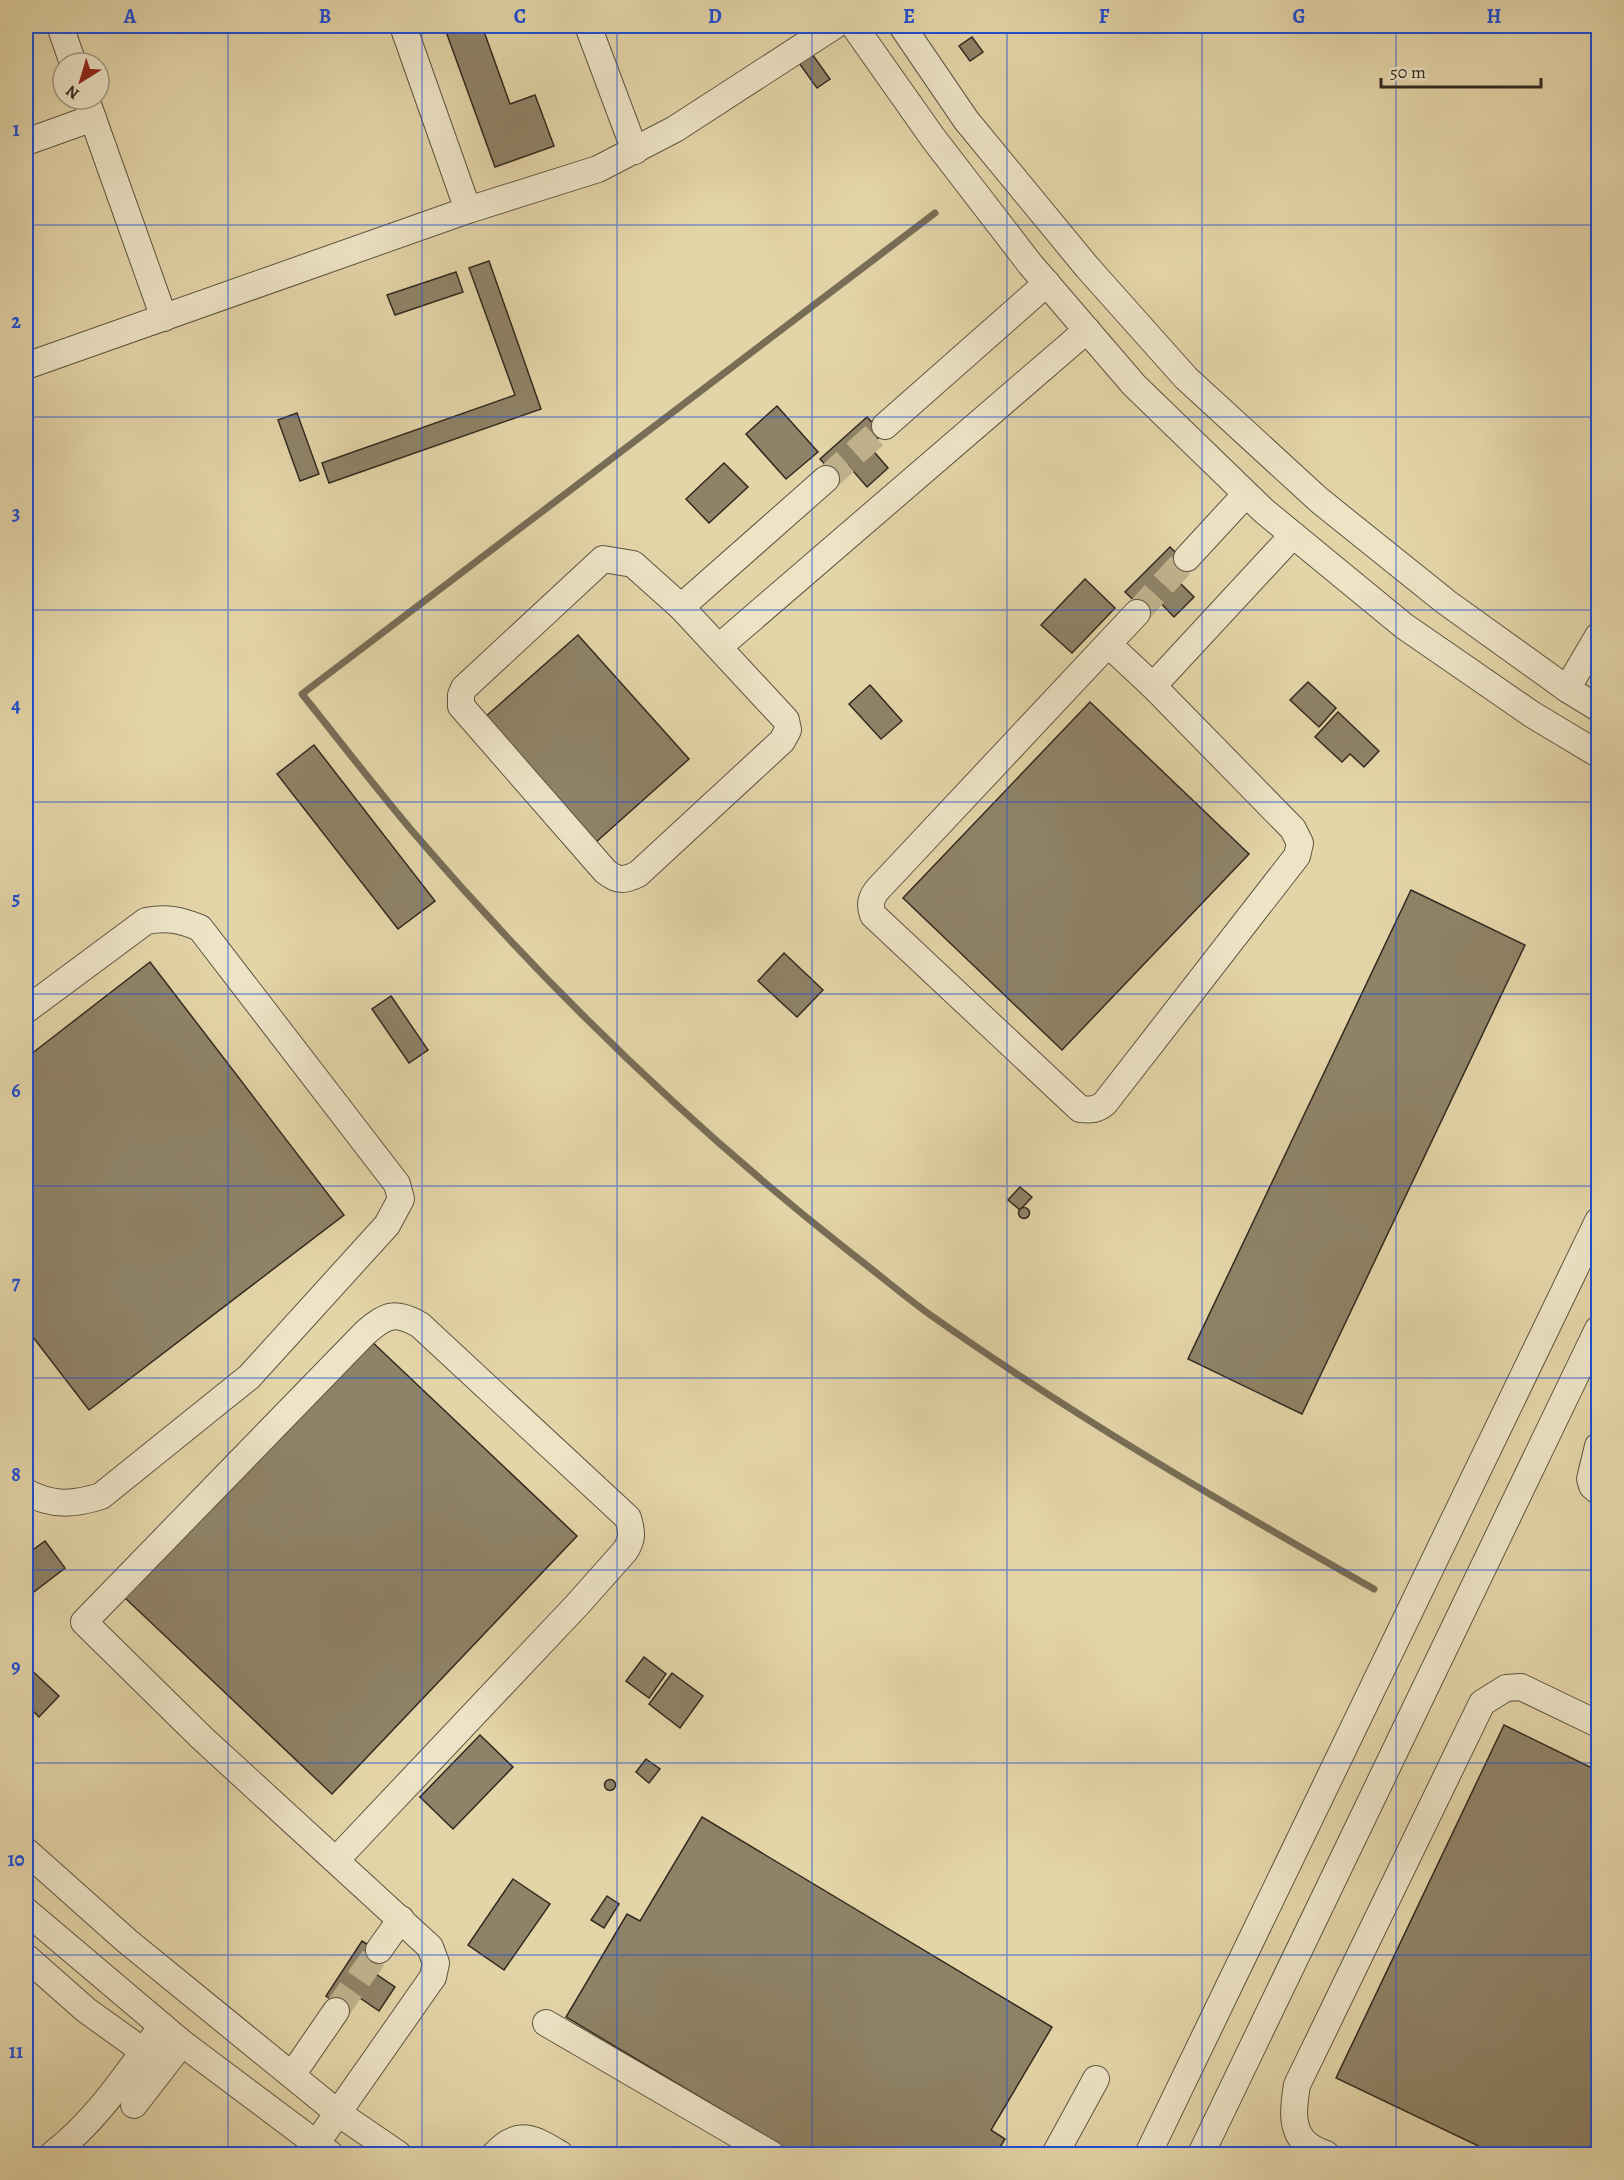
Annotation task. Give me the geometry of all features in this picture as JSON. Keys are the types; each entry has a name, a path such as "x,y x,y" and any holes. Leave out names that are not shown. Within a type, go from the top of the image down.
{"lane":[{"path":"60,26 69,51"},
{"path":"403,26 468,210"},
{"path":"588,26 635,150"},
{"path":"26,366 468,210 598,169 675,129 834,26"},
{"path":"855,26 933,138 1047,283 1134,384 1246,494 1404,626 1533,715 1599,754"},
{"path":"902,26 974,129 1087,267 1186,378 1319,500 1446,602 1567,689 1599,708"},
{"path":"26,142 86,111"},
{"path":"91,111 164,318"},
{"path":"885,426 1047,283"},
{"path":"719,647 1087,330"},
{"path":"681,607 826,479"},
{"path":"1187,558 1246,494"},
{"path":"1153,686 1293,535"},
{"path":"603,559 633,564 681,607 719,647 786,720 788,730 782,741 638,874 625,880 615,879 604,871 461,706 461,695 464,688 603,559"},
{"path":"1108,644 1153,686 1293,829 1300,843 1297,856 1105,1102 1098,1109 1091,1110 1080,1109 873,915 870,907 872,896 879,888 1137,613"},
{"path":"1567,689 1599,636"},
{"path":"26,1010 147,921 164,918 183,921 200,928 397,1184 401,1199 387,1225 249,1377 101,1496 79,1503 59,1503 37,1498 26,1492"},
{"path":"1148,2154 1599,1221"},
{"path":"26,1911 183,2043 323,2149 338,2113 433,1977 436,1963 430,1947 202,1738 84,1622 365,1333 377,1322 391,1315 407,1317 420,1325 628,1518 632,1532 630,1543 625,1551 578,1605 336,1860"},
{"path":"1201,2154 1599,1329"},
{"path":"1599,1446 1590,1479 1592,1486 1599,1491"},
{"path":"1326,2154 1306,2144 1296,2126 1293,2109 1297,2085 1482,1703 1506,1688 1521,1687 1599,1724"},
{"path":"26,1851 127,1941 338,2113 398,2154"},
{"path":"379,1950 401,1919"},
{"path":"26,1957 86,2010 143,2051"},
{"path":"292,2075 336,2011"},
{"path":"546,2023 767,2154"},
{"path":"53,2154 80,2132 100,2111 162,2026"},
{"path":"134,2105 183,2043"},
{"path":"1055,2154 1096,2079"},
{"path":"495,2154 506,2144 521,2139 534,2139 560,2154"}],"building":[{"path":"444,26 482,26 510,104 535,95 554,146 495,167"},
{"path":"972,37 983,52 970,61 959,46"},
{"path":"812,54 830,79 817,88 799,63"},
{"path":"489,261 541,409 329,483 322,463 515,395 469,268"},
{"path":"456,272 463,292 395,315 387,295"},
{"path":"777,406 818,452 786,479 746,434"},
{"path":"297,413 319,474 300,481 278,420"},
{"path":"867,417 883,434 869,446 888,468 867,487 848,465 836,476 820,459"},
{"path":"724,463 748,487 709,523 686,499"},
{"path":"1170,547 1187,564 1174,577 1194,597 1174,617 1154,596 1142,608 1125,592"},
{"path":"1085,579 1115,608 1072,653 1041,625"},
{"path":"578,635 689,759 595,843 484,718"},
{"path":"1308,682 1336,708 1319,727 1290,700"},
{"path":"870,685 902,721 881,739 849,704"},
{"path":"1090,702 1249,854 1062,1050 903,898"},
{"path":"1338,712 1379,751 1364,767 1350,754 1342,762 1315,737"},
{"path":"314,745 435,901 398,929 277,774"},
{"path":"1411,890 1525,945 1302,1414 1188,1359"},
{"path":"784,953 823,990 797,1017 758,981"},
{"path":"150,962 344,1215 89,1410 26,1328 26,1058"},
{"path":"391,996 428,1050 409,1063 372,1009"},
{"path":"1020,1187 1032,1197 1020,1210 1008,1200"},
{"path":"1024,1208 1028,1209 1028,1217 1024,1218 1020,1217 1019,1213 1020,1209"},
{"path":"368,1338 577,1536 332,1794 123,1596"},
{"path":"45,1541 65,1568 26,1598 26,1555"},
{"path":"644,1657 666,1674 649,1698 626,1681"},
{"path":"26,1665 59,1696 39,1717 26,1704"},
{"path":"672,1673 703,1696 680,1728 649,1704"},
{"path":"1504,1725 1598,1771 1598,2154 1495,2154 1336,2078"},
{"path":"480,1735 513,1767 453,1829 420,1797"},
{"path":"646,1759 660,1769 649,1783 636,1772"},
{"path":"610,1779 616,1785 610,1791 604,1785"},
{"path":"702,1817 1052,2027 991,2130 1005,2139 996,2154 795,2154 566,2017 627,1914 640,1921"},
{"path":"513,1879 550,1904 504,1970 468,1945"},
{"path":"607,1896 619,1904 604,1928 591,1920"},
{"path":"362,1941 384,1955 373,1972 395,1987 379,2011 357,1996 347,2010 326,1996"}],"waterway":[{"path":"935,213 302,694 413,832 515,945 568,1000 677,1105 792,1205 929,1314 1037,1387 1204,1491 1374,1589"}],"tunnel":[{"path":"826,479 885,426"},
{"path":"1137,613 1187,558"},
{"path":"336,2011 379,1950"}]}
